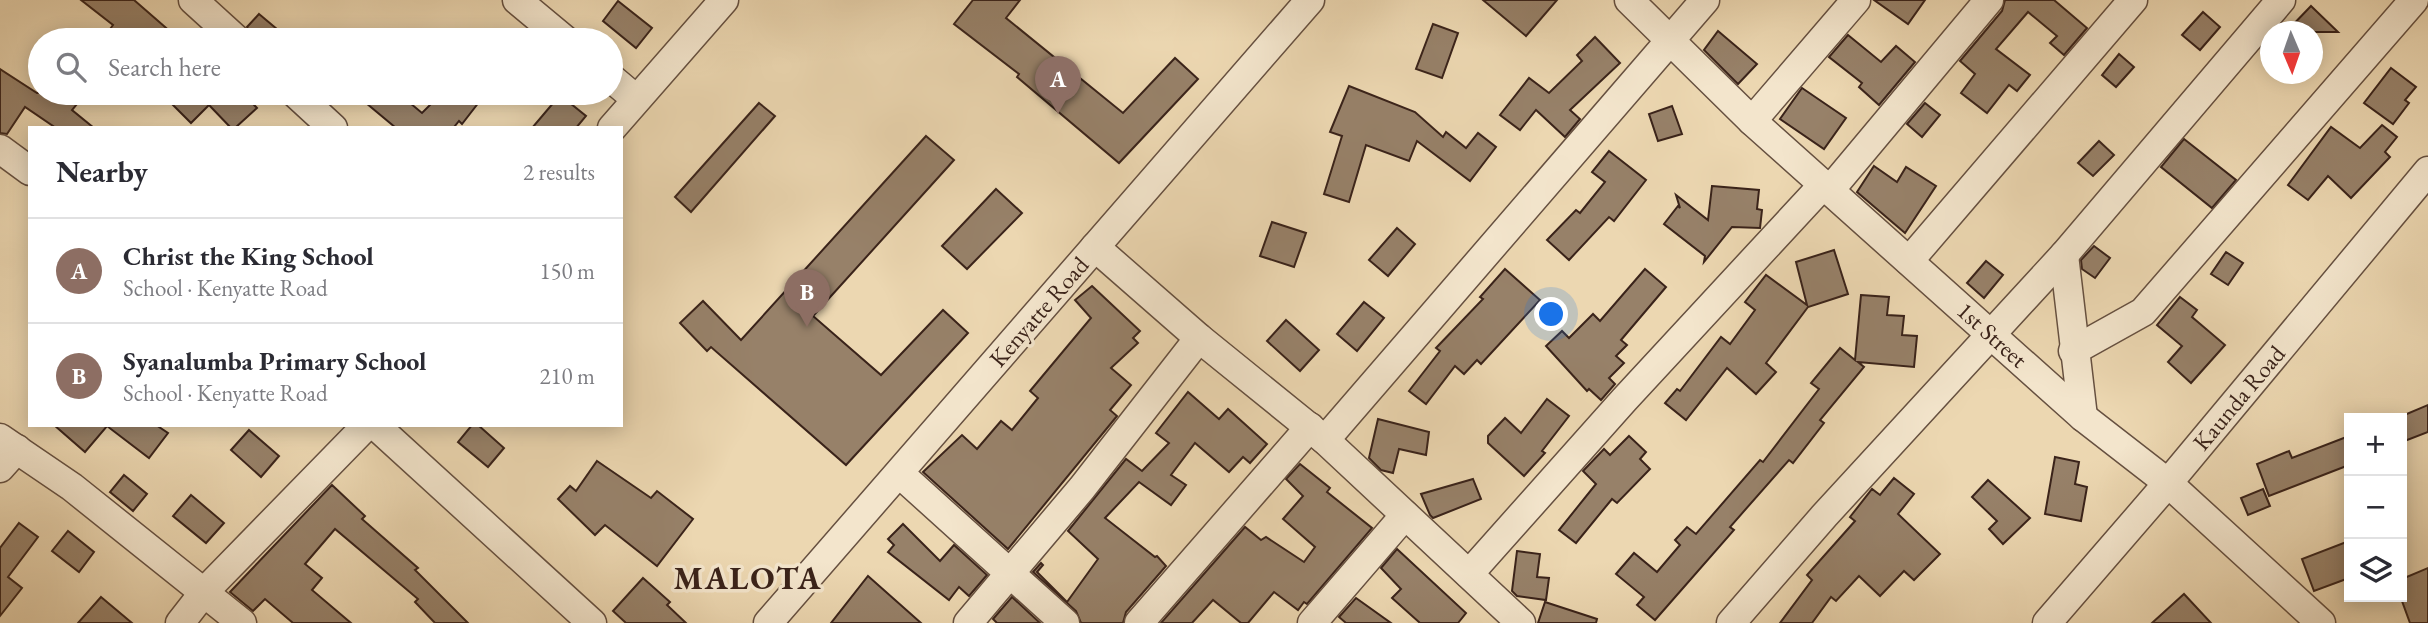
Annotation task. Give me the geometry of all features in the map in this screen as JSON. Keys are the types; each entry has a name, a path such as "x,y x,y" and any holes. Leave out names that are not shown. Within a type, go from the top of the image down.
{"street":[{"path":"193,0 224,28"},
{"path":"517,0 551,28"},
{"path":"614,126 724,0"},
{"name":"Kenyatte Road","path":"768,623 1310,0"},
{"name":"1st Street","path":"1629,0 1752,121 2083,417 2168,483 2321,623"},
{"path":"1139,623 1318,434 1705,0"},
{"path":"1752,121 1856,0"},
{"path":"1469,574 1623,400 1827,187 1989,0"},
{"path":"1909,261 2133,0"},
{"path":"1731,623 1990,333 2064,255 2281,0"},
{"path":"2073,351 2143,312 2414,0"},
{"path":"623,88 636,99"},
{"path":"308,105 331,126"},
{"path":"0,149 28,170"},
{"name":"Kaunda Road","path":"2047,623 2428,172"},
{"path":"1094,247 1199,338 1318,434 1469,574 1507,619"},
{"path":"2064,255 2073,351 2083,417"},
{"path":"968,623 1082,488 1199,338"},
{"path":"180,623 205,591 361,428 592,623"},
{"path":"6,452 72,487 242,623"},
{"path":"900,474 1065,623"},
{"path":"1311,623 1405,515"}],"building":[{"path":"81,0 134,0 166,28 111,28 113,25"},
{"path":"973,0 1020,0 1006,18 1123,113 1175,58 1198,79 1119,163 1017,77 1019,74 954,24"},
{"path":"1483,0 1557,0 1526,36"},
{"path":"1874,0 1925,0 1908,24"},
{"path":"2005,0 2054,0 2087,28 2064,55 2050,43 2057,36 2028,12 1996,49 2030,75 2017,91 2009,85 1987,113 1961,93 1975,74 1960,61 2002,11"},
{"path":"618,1 652,28 636,48 623,37 623,28 612,28 603,21"},
{"path":"2311,6 2338,32 2323,32 2323,21 2297,21"},
{"path":"2203,12 2220,27 2200,50 2182,35"},
{"path":"259,14 276,28 247,28"},
{"path":"1433,24 1458,33 1442,78 1416,69"},
{"path":"1718,31 1757,64 1738,84 1704,50"},
{"path":"1848,35 1881,62 1896,46 1915,62 1879,105 1859,87 1862,83 1829,57"},
{"path":"1595,37 1620,63 1570,110 1580,119 1565,137 1536,110 1520,130 1500,115 1529,78 1549,93 1582,61 1577,55"},
{"path":"2119,54 2134,67 2116,87 2102,75"},
{"path":"2391,68 2416,87 2405,100 2409,103 2393,124 2364,103"},
{"path":"0,69 28,87 28,105 76,105 72,110 92,126 53,126 25,107 7,134 0,133"},
{"path":"1349,86 1415,112 1443,137 1446,132 1466,148 1478,133 1496,147 1470,181 1417,141 1409,161 1366,145 1349,202 1324,194 1342,136 1330,132"},
{"path":"1802,88 1846,118 1824,149 1780,119"},
{"path":"759,103 775,116 691,212 675,197"},
{"path":"1925,103 1940,115 1922,137 1907,124"},
{"path":"173,105 209,105 191,123"},
{"path":"209,105 254,105 257,108 237,126 229,126"},
{"path":"368,105 412,105 422,113 430,105 477,105 462,124 459,121 455,126 394,126"},
{"path":"552,105 572,105 586,116 578,126 534,126"},
{"path":"1672,106 1682,134 1658,141 1649,114"},
{"path":"2382,125 2397,137 2385,152 2390,157 2351,198 2328,176 2308,200 2288,185 2331,127 2360,148"},
{"path":"926,136 954,160 813,316 881,375 943,310 968,333 846,465 711,347 707,351 680,323 703,301 741,340"},
{"path":"2184,139 2236,180 2212,208 2161,167"},
{"path":"2099,141 2114,155 2093,176 2078,163"},
{"path":"1609,151 1646,180 1614,221 1609,217 1569,260 1547,240 1576,210 1580,213 1605,182 1592,172"},
{"path":"1874,166 1897,182 1906,167 1936,186 1905,233 1857,192"},
{"path":"1712,186 1759,190 1757,209 1762,210 1760,228 1732,227 1704,262 1705,256 1664,224 1678,206 1680,208 1676,195 1708,220"},
{"path":"996,189 1022,213 967,269 942,246"},
{"path":"1272,222 1306,233 1294,267 1260,256"},
{"path":"1397,228 1415,244 1388,276 1369,260"},
{"path":"2094,246 2110,258 2095,278 2082,269 2081,260"},
{"path":"1834,250 1848,294 1808,307 1766,363 1776,372 1756,394 1727,368 1686,420 1665,403 1677,389 1680,391 1721,337 1730,344 1755,310 1745,302 1766,275 1807,305 1796,262"},
{"path":"2226,252 2243,263 2228,285 2211,274"},
{"path":"1986,261 2003,275 1984,298 1967,283"},
{"path":"1505,269 1540,300 1481,364 1477,360 1464,374 1455,366 1426,404 1409,391 1440,351 1436,348 1483,299 1480,297"},
{"path":"1645,269 1666,287 1621,340 1627,345 1616,356 1624,363 1609,378 1615,384 1601,400 1589,389 1587,391 1546,346 1562,331 1569,338 1593,314 1600,321"},
{"path":"1092,286 1140,331 1133,338 1138,343 1111,368 1131,385 1110,410 1117,416 1008,549 923,472 962,435 977,449 1001,421 1012,430 1038,398 1030,391 1091,318 1075,300"},
{"path":"1861,295 1889,297 1887,315 1904,316 1902,335 1917,336 1914,367 1858,362 1864,367 1820,420 1824,423 1793,463 1789,460 1730,527 1734,530 1655,620 1637,605 1644,597 1616,574 1634,553 1657,572 1680,545 1675,540 1687,527 1696,534 1760,460 1763,462 1819,389 1811,383 1840,348 1855,360"},
{"path":"2180,297 2197,310 2192,317 2225,345 2191,383 2168,362 2182,346 2157,325"},
{"path":"1364,302 1384,318 1357,351 1337,334"},
{"path":"1286,320 1319,350 1300,371 1267,341"},
{"path":"1188,392 1219,419 1228,409 1267,444 1250,463 1243,457 1229,472 1195,443 1171,475 1186,485 1171,505 1139,482 1105,518 1157,556 1166,566 1126,612 1123,623 1081,623 1076,611 1033,572 1041,563 1043,565 1037,572 1067,602 1098,559 1068,531 1126,459 1142,471 1169,443 1156,433"},
{"path":"1547,399 1569,416 1542,451 1545,453 1524,476 1488,443 1488,436 1505,418 1521,433"},
{"path":"2428,405 2428,432 2407,440 2407,414"},
{"path":"1378,419 1429,432 1426,455 1399,449 1393,473 1381,470 1369,458"},
{"path":"56,427 106,427 85,452"},
{"path":"108,427 159,427 168,433 149,458"},
{"path":"470,427 480,427 504,448 488,467 458,442"},
{"path":"249,430 279,456 261,477 231,450"},
{"path":"1629,436 1646,452 1640,459 1650,469 1617,503 1612,499 1576,543 1559,530 1596,484 1583,471 1604,449 1610,455"},
{"path":"2344,438 2344,467 2269,496 2257,464 2289,451 2292,458"},
{"path":"2055,457 2079,462 2075,484 2087,487 2081,521 2045,514"},
{"path":"597,461 651,498 657,491 693,519 657,566 605,525 595,535 558,499 570,486 576,491"},
{"path":"1300,464 1330,488 1327,492 1372,528 1307,604 1304,602 1298,610 1274,592 1248,623 1241,623 1213,600 1192,623 1161,623 1245,527 1261,540 1266,537 1304,562 1315,547 1283,519 1303,496 1286,479"},
{"path":"124,475 147,494 133,511 110,492"},
{"path":"1894,478 1914,494 1898,514 1940,554 1914,580 1904,571 1880,596 1859,576 1836,601 1831,597 1812,623 1780,623 1812,580 1807,575 1855,521 1850,517 1872,489 1880,495"},
{"path":"1473,479 1481,499 1433,518 1430,515 1421,494"},
{"path":"1988,480 2030,518 2003,544 1989,529 1997,521 1972,497"},
{"path":"332,485 365,516 362,519 418,568 415,570 468,623 435,623 415,602 418,599 335,529 305,564 322,578 312,590 351,623 293,623 265,599 253,611 230,592"},
{"path":"2263,489 2270,506 2248,515 2241,498"},
{"path":"191,495 224,523 206,543 173,516"},
{"path":"19,523 38,537 8,577 22,588 0,616 0,548"},
{"path":"903,524 940,561 954,545 987,575 969,596 959,587 949,600 888,552 894,545 888,539"},
{"path":"68,531 94,552 79,572 52,551"},
{"path":"2344,543 2344,580 2314,591 2302,559"},
{"path":"1397,549 1466,613 1458,623 1420,623 1392,598 1401,589 1381,568"},
{"path":"1517,551 1540,554 1537,577 1549,578 1546,600 1517,596 1512,591"},
{"path":"2428,568 2428,623 2410,623 2402,602 2407,602 2407,577"},
{"path":"868,576 921,623 831,623"},
{"path":"643,578 670,602 667,605 686,623 626,623 613,611"},
{"path":"2184,594 2211,623 2152,623"},
{"path":"101,597 132,623 78,623"},
{"path":"1012,597 1040,623 997,623 993,619"},
{"path":"1356,598 1391,623 1346,623 1339,617"},
{"path":"1545,602 1597,619 1596,623 1538,623"}],"place":[{"name":"Christ the King School","path":"1058,114"},
{"name":"Syanalumba Primary School","path":"807,327"}],"district":[{"name":"MALOTA","path":"748,578"}]}
